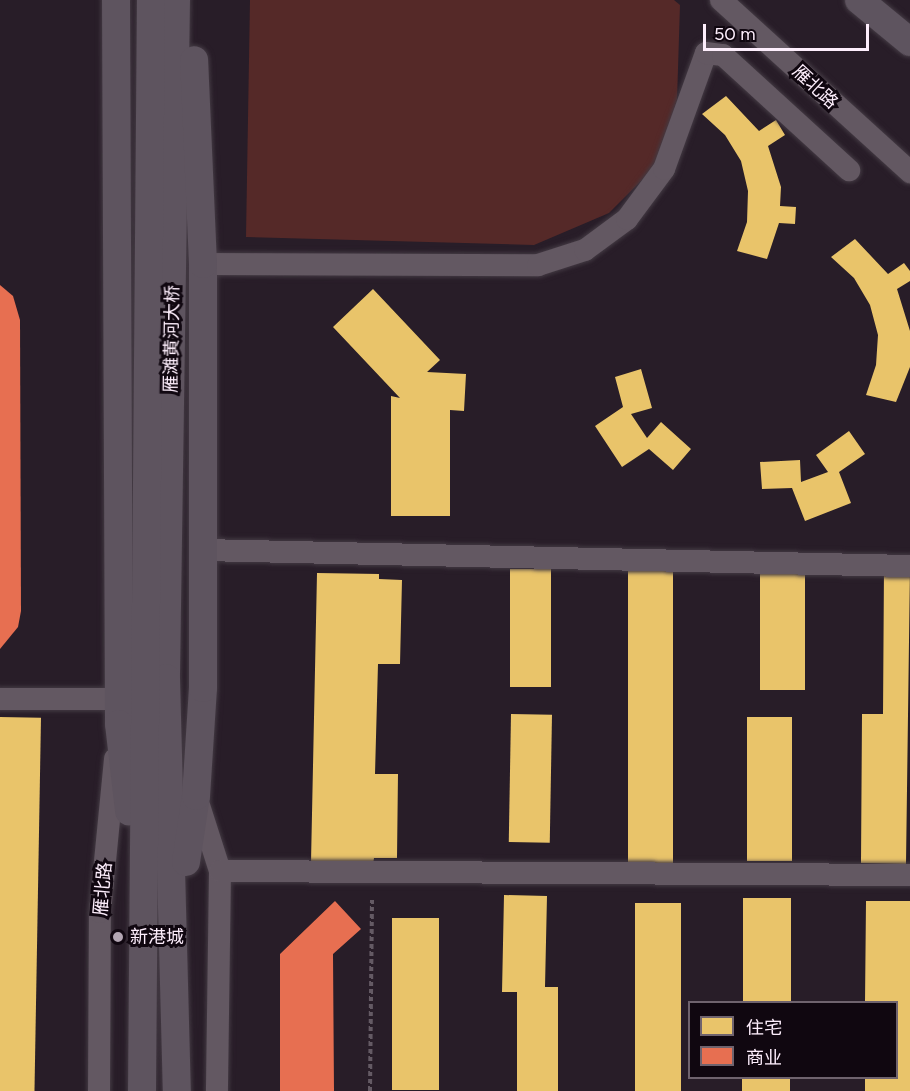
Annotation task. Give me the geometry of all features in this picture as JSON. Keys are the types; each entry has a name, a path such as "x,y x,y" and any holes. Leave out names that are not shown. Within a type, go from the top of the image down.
{"main road":[{"path":"99,0 115,64"},
{"path":"116,0 119,712 142,917"},
{"name":"雁滩黄河大桥","path":"151,0 156,678"},
{"name":"雁滩黄河大桥","path":"156,678 176,0"},
{"path":"176,929 196,796 203,688 203,264 191,0"},
{"path":"859,0 910,42"},
{"path":"142,1091 142,917 156,678"},
{"path":"156,678 176,929 177,1091"}],"street":[{"name":"雁北路","path":"721,0 910,172"},
{"path":"203,264 538,265 585,250 627,219 664,169 706,53 723,55 849,170"},
{"path":"203,550 910,566"},
{"path":"0,699 119,712"},
{"name":"雁北路","path":"99,1091 100,912 119,712"},
{"path":"196,796 220,871 217,1091"},
{"path":"220,871 910,875"}],"path":[{"path":"370,1091 372,900"}],"shaded area":[{"path":"250,0 674,0 680,5 677,100 655,167 609,213 534,245 246,237"}],"building: 住宅":[{"path":"726,96 759,131 776,120 785,135 768,146 781,187 780,206 796,207 795,224 779,223 767,259 737,251 747,222 748,191 741,161 725,135 702,114"},
{"path":"855,239 888,274 904,263 910,271 910,281 897,289 910,331 910,367 896,402 866,395 876,365 878,335 870,305 854,278 831,257"},
{"path":"373,289 440,360 427,372 466,374 464,411 450,410 450,516 391,516 391,396 400,398 333,327"},
{"path":"641,369 652,408 631,414 647,438 661,422 691,449 673,470 649,449 622,467 595,426 623,407 615,377"},
{"path":"849,431 865,454 839,472 851,503 805,521 792,488 762,489 760,462 800,460 801,482 828,472 816,455"},
{"path":"884,566 910,567 906,864 861,863 862,714 883,714"},
{"path":"760,567 805,567 805,690 760,690"},
{"path":"628,568 673,568 673,865 628,865"},
{"path":"510,569 551,569 551,687 510,687"},
{"path":"317,573 379,574 379,579 402,580 400,664 378,664 375,774 398,774 397,858 374,858 373,864 311,862"},
{"path":"511,714 552,715 550,843 509,842"},
{"path":"0,717 41,718 34,1091 0,1091"},
{"path":"747,717 792,717 792,861 747,861"},
{"path":"504,895 547,896 545,987 558,987 558,1091 517,1091 517,992 502,992"},
{"path":"743,898 791,898 791,1001 743,1001"},
{"path":"866,901 910,901 910,1091 865,1091 865,1079 898,1079 898,1001 865,1001"},
{"path":"635,903 681,903 681,1091 635,1091"},
{"path":"392,918 439,918 439,1090 392,1090"},
{"path":"742,1079 790,1079 790,1091 742,1091"}],"building: 商业":[{"path":"0,285 13,296 20,320 21,611 18,627 0,649"},
{"path":"335,901 361,929 333,954 334,1091 280,1091 280,954"}],"place":[{"name":"新港城","path":"118,937"}]}
